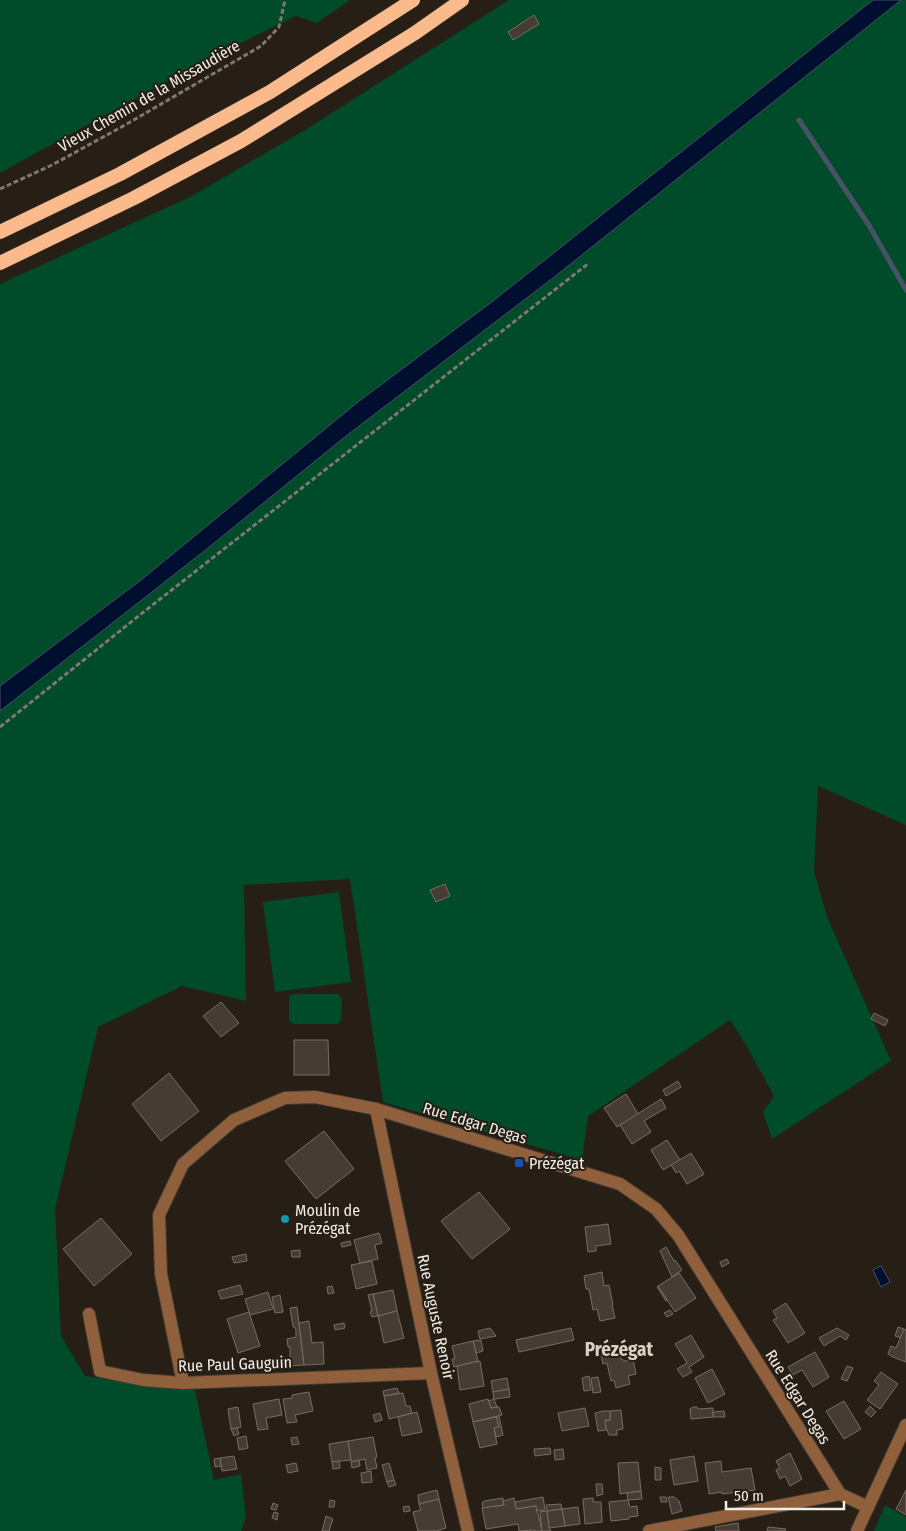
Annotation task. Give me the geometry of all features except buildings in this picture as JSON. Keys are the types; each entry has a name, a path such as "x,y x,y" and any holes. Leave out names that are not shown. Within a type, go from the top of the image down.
{"highway":[{"path":"0,232 120,174 205,129 277,87 412,0"},
{"path":"0,263 134,198 241,141 415,33 462,0"}],"street":[{"name":"Rue Edgar Degas","path":"183,1383 161,1274 159,1215 183,1164 234,1120 285,1098 315,1097 376,1109 620,1184 656,1209 678,1235 840,1494"},
{"name":"Rue Auguste Renoir","path":"376,1109 431,1372 468,1531"},
{"name":"Rue Paul Gauguin","path":"89,1314 100,1371 143,1380 183,1383 431,1372"},
{"path":"857,1531 906,1425"},
{"path":"649,1531 840,1494 868,1507"}],"path":[{"name":"Vieux Chemin de la Missaudière","path":"0,189 52,165 117,130 261,46 279,27 285,0"},
{"path":"0,727 156,602 589,263"}],"green space":[{"path":"0,0 350,0 317,23 296,16 191,68 0,173"},
{"path":"509,0 873,0 493,301 358,402 141,580 0,686 0,284 190,197 305,130"},
{"path":"901,0 906,0 906,825 818,786 814,872 828,919 891,1061 772,1139 763,1112 774,1096 730,1020 588,1116 582,1160 383,1102 350,879 244,885 246,1001 182,986 98,1027 55,1209 61,1336 85,1376 149,1386 195,1390 214,1480 241,1474 246,1517 241,1531 0,1531 0,711 203,552 346,436 553,278"},
{"path":"339,892 351,982 275,992 263,902"},
{"path":"293,994 338,994 342,998 341,1020 338,1024 293,1024 289,1020 289,996"},
{"path":"885,1505 906,1517 906,1531 874,1531"}],"water":[{"path":"873,0 901,0 553,278 346,436 203,552 0,711 0,686 141,580 358,402 493,301"},
{"path":"881,1266 890,1282 881,1287 873,1270"}],"waterway":[{"path":"799,120 870,227 906,290"}],"place":[{"name":"Prézégat","path":"519,1163"},
{"name":"Moulin de Prézégat","path":"285,1219"}],"district":[{"name":"Prézégat","path":"619,1349"}]}
